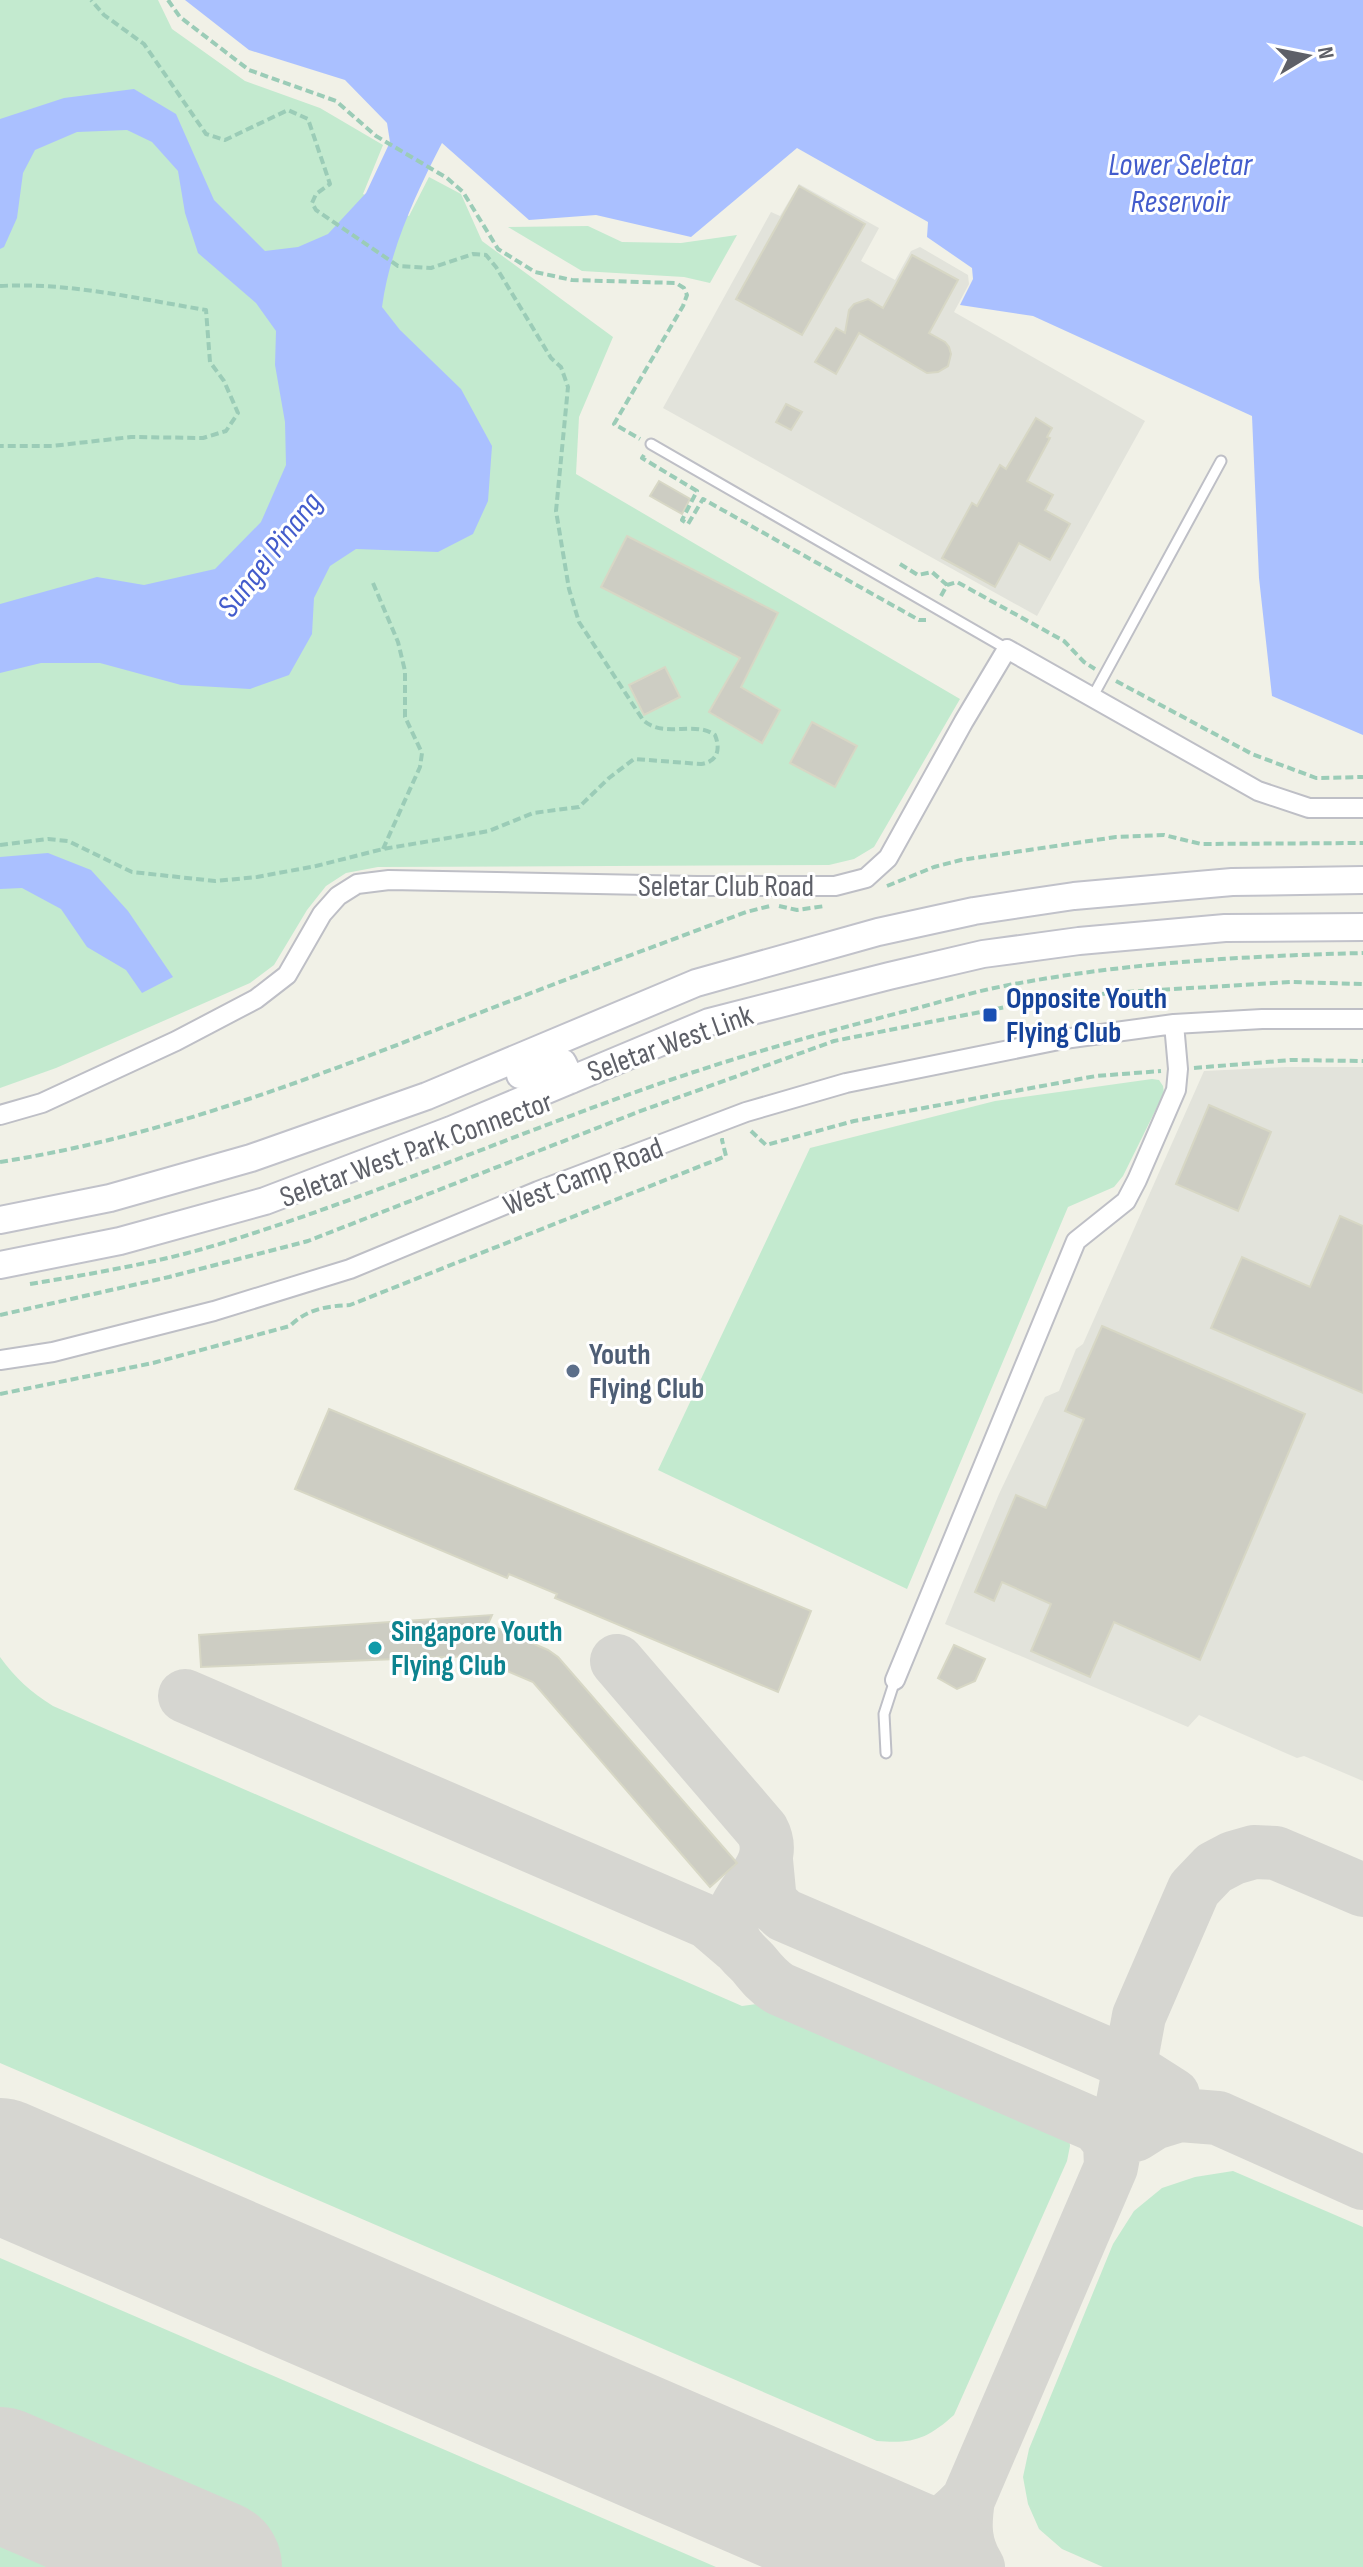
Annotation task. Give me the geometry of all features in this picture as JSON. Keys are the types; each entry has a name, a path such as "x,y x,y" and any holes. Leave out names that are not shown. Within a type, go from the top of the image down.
{"main road":[{"name":"Seletar West Link","path":"0,1220 110,1198 251,1158 427,1096 696,983 878,932 974,911 1074,896 1232,882 1363,880"},
{"name":"Seletar West Link","path":"0,1265 120,1241 265,1201 451,1130 709,1022 983,954 1079,941 1225,928 1363,927"},
{"path":"427,1096 495,1085 555,1062 563,1063 571,1080"}],"street":[{"path":"1007,649 1258,791 1309,808 1363,808"},
{"name":"Seletar Club Road","path":"0,1115 42,1103 176,1041 256,999 287,975 322,914 338,896 357,884 389,880 835,886 866,878 888,858 1007,649"},
{"name":"West Camp Road","path":"0,1360 53,1352 214,1311 350,1269 538,1191 746,1112 811,1092 969,1056 1174,1024 1262,1019 1363,1019"},
{"path":"895,1680 1076,1241 1126,1201 1176,1090 1178,1069 1174,1024"}],"lane":[{"path":"651,444 1007,649"},
{"path":"1093,696 1221,461"},
{"path":"886,1753 884,1714 895,1680"}],"path":[{"path":"0,845 48,839 68,841 132,872 215,881 316,866 383,849 489,831 533,813 579,807 628,761 639,758 709,763 718,749 715,735 707,730 663,730 643,720 579,622 569,589 556,511 568,407 566,376 551,358 486,255 473,254 431,268 398,266 316,210 312,203 316,194 330,184 308,119 288,110 225,140 206,134 144,44 104,15 91,0"},
{"path":"168,0 180,17 249,70 336,101 376,136 447,178 463,192 498,249 535,272 572,280 676,283 684,288 687,295 683,306 614,424 651,444"},
{"path":"0,286 26,285 120,295 206,310 210,362 224,381 238,413 226,431 203,438 131,437 52,446 0,446"},
{"path":"900,564 918,575 932,572 947,585"},
{"path":"373,583 398,642 405,671 405,717 422,753 420,767 383,849"},
{"name":"Seletar West Park Connector","path":"28,1285 174,1256 225,1242 388,1186 496,1142 682,1076 791,1041 1003,986 1109,970 1285,955 1363,953"},
{"path":"748,1130 753,1131 766,1145 854,1121 1096,1076 1291,1060 1363,1061"},
{"path":"0,1394 153,1363 290,1326 313,1310 350,1305 726,1156 722,1140 735,1135"}],"shaded area":[{"path":"799,184 879,228 861,261 895,280 911,251 920,247 968,275 969,284 954,312 1145,421 1037,616 663,408 771,212 780,216"},
{"path":"1363,1067 1363,1781 1304,1756 1297,1758 1199,1715 1188,1727 945,1624 999,1494 1045,1397 1059,1391 1076,1349 1083,1344 1204,1071"}],"green space":[{"path":"0,0 158,0 172,29 245,81 320,108 383,145 363,194 409,216 429,177 461,194 482,241 613,337 579,417 576,474 960,699 874,847 854,859 829,865 378,867 346,873 326,886 307,910 274,965 250,983 56,1068 0,1088"},
{"path":"588,226 622,242 681,243 737,235 710,283 684,277 582,271 508,227"},
{"path":"1159,1080 1164,1093 1123,1176 1114,1187 1068,1207 907,1589 658,1470 810,1148 995,1101"},
{"path":"0,1657 24,1684 53,1706 742,2006 771,2002 1057,2124 1069,2134 1067,2161 954,2415 936,2430 919,2438 900,2442 877,2441 0,2063"},
{"path":"1233,2171 1363,2227 1363,2567 1103,2567 1062,2549 1039,2529 1028,2504 1023,2477 1029,2449 1113,2244 1134,2211 1162,2188 1195,2177"},
{"path":"0,2258 716,2567 0,2567"}],"water":[{"name":"Lower Seletar Reservoir","path":"185,0 1363,0 1363,735 1272,696 1259,578 1252,416 1033,316 960,305 973,279 972,268 927,237 928,222 797,148 691,237 596,215 529,220 442,143 405,223 391,265 382,307 400,330 461,389 492,446 488,501 473,534 438,552 356,549 330,566 314,598 312,634 289,675 250,689 181,685 100,663 41,663 0,673 0,604 97,577 144,585 215,569 261,522 286,465 285,422 275,365 276,331 256,303 198,253 185,213 178,171 152,142 127,130 77,132 35,150 23,173 17,218 4,247 0,249 0,119 64,98 134,89 176,114 214,200 265,251 298,247 328,234 366,193 390,142 387,123 345,80 249,50"},
{"path":"48,853 91,870 128,911 173,977 142,993 126,970 87,947 61,909 22,888 0,889 0,857"}],"building":[{"path":"799,186 865,224 802,335 736,299"},
{"path":"912,255 958,280 929,333 949,347 948,366 938,372 927,373 859,333 836,374 815,362 836,328 845,333 849,310 854,304 868,299 883,308"},
{"path":"786,404 802,412 791,430 776,422"},
{"path":"1036,418 1052,428 1047,437 1050,438 1027,481 1053,495 1045,510 1070,524 1050,560 1019,543 995,587 942,558 972,503 977,506 1000,465 1006,469"},
{"path":"659,481 690,499 682,514 650,496"},
{"path":"627,536 778,613 741,687 780,710 762,743 709,712 740,658 601,587"},
{"path":"665,667 680,697 644,715 629,685"},
{"path":"812,722 857,746 835,787 790,763"},
{"path":"1209,1105 1271,1132 1238,1211 1176,1184"},
{"path":"1340,1216 1363,1226 1363,1393 1211,1328 1242,1257 1310,1287"},
{"path":"1102,1326 1305,1414 1200,1660 1114,1622 1090,1677 1031,1651 1051,1604 1002,1582 994,1601 975,1592 1016,1495 1046,1508 1084,1419 1065,1411"},
{"name":"Singapore Youth Flying Club","path":"329,1409 811,1611 778,1692 555,1598 557,1594 509,1574 507,1578 295,1489"},
{"path":"492,1615 488,1624 558,1657 737,1863 710,1887 533,1682 472,1656 201,1667 199,1635"},
{"path":"954,1645 985,1659 975,1681 957,1689 938,1678"}],"taxiway":[{"path":"617,1661 762,1830 767,1846 765,1860 733,1915 731,1929 738,1947 765,1977 780,1989 1097,2126 1110,2142 1111,2167"},
{"path":"185,1696 708,1922 736,1946"},
{"path":"978,2567 966,2535 968,2500 1111,2167 1139,2016 1194,1889 1214,1868 1254,1852 1276,1853 1363,1890"},
{"path":"766,1860 770,1902 784,1915 1112,2056 1173,2095"},
{"path":"1135,2135 1154,2123 1180,2115 1218,2118 1363,2183"},
{"path":"876,2544 904,2540 927,2532 968,2500"}],"runway":[{"path":"0,2165 931,2567"},
{"path":"0,2474 215,2567"}],"place":[{"name":"Opposite Youth Flying Club","path":"990,1015"},
{"name":"Youth Flying Club","path":"573,1371"},
{"name":"Singapore Youth Flying Club","path":"375,1648"}],"water label":[{"name":"Sungei Pinang","path":"269,554"}]}
